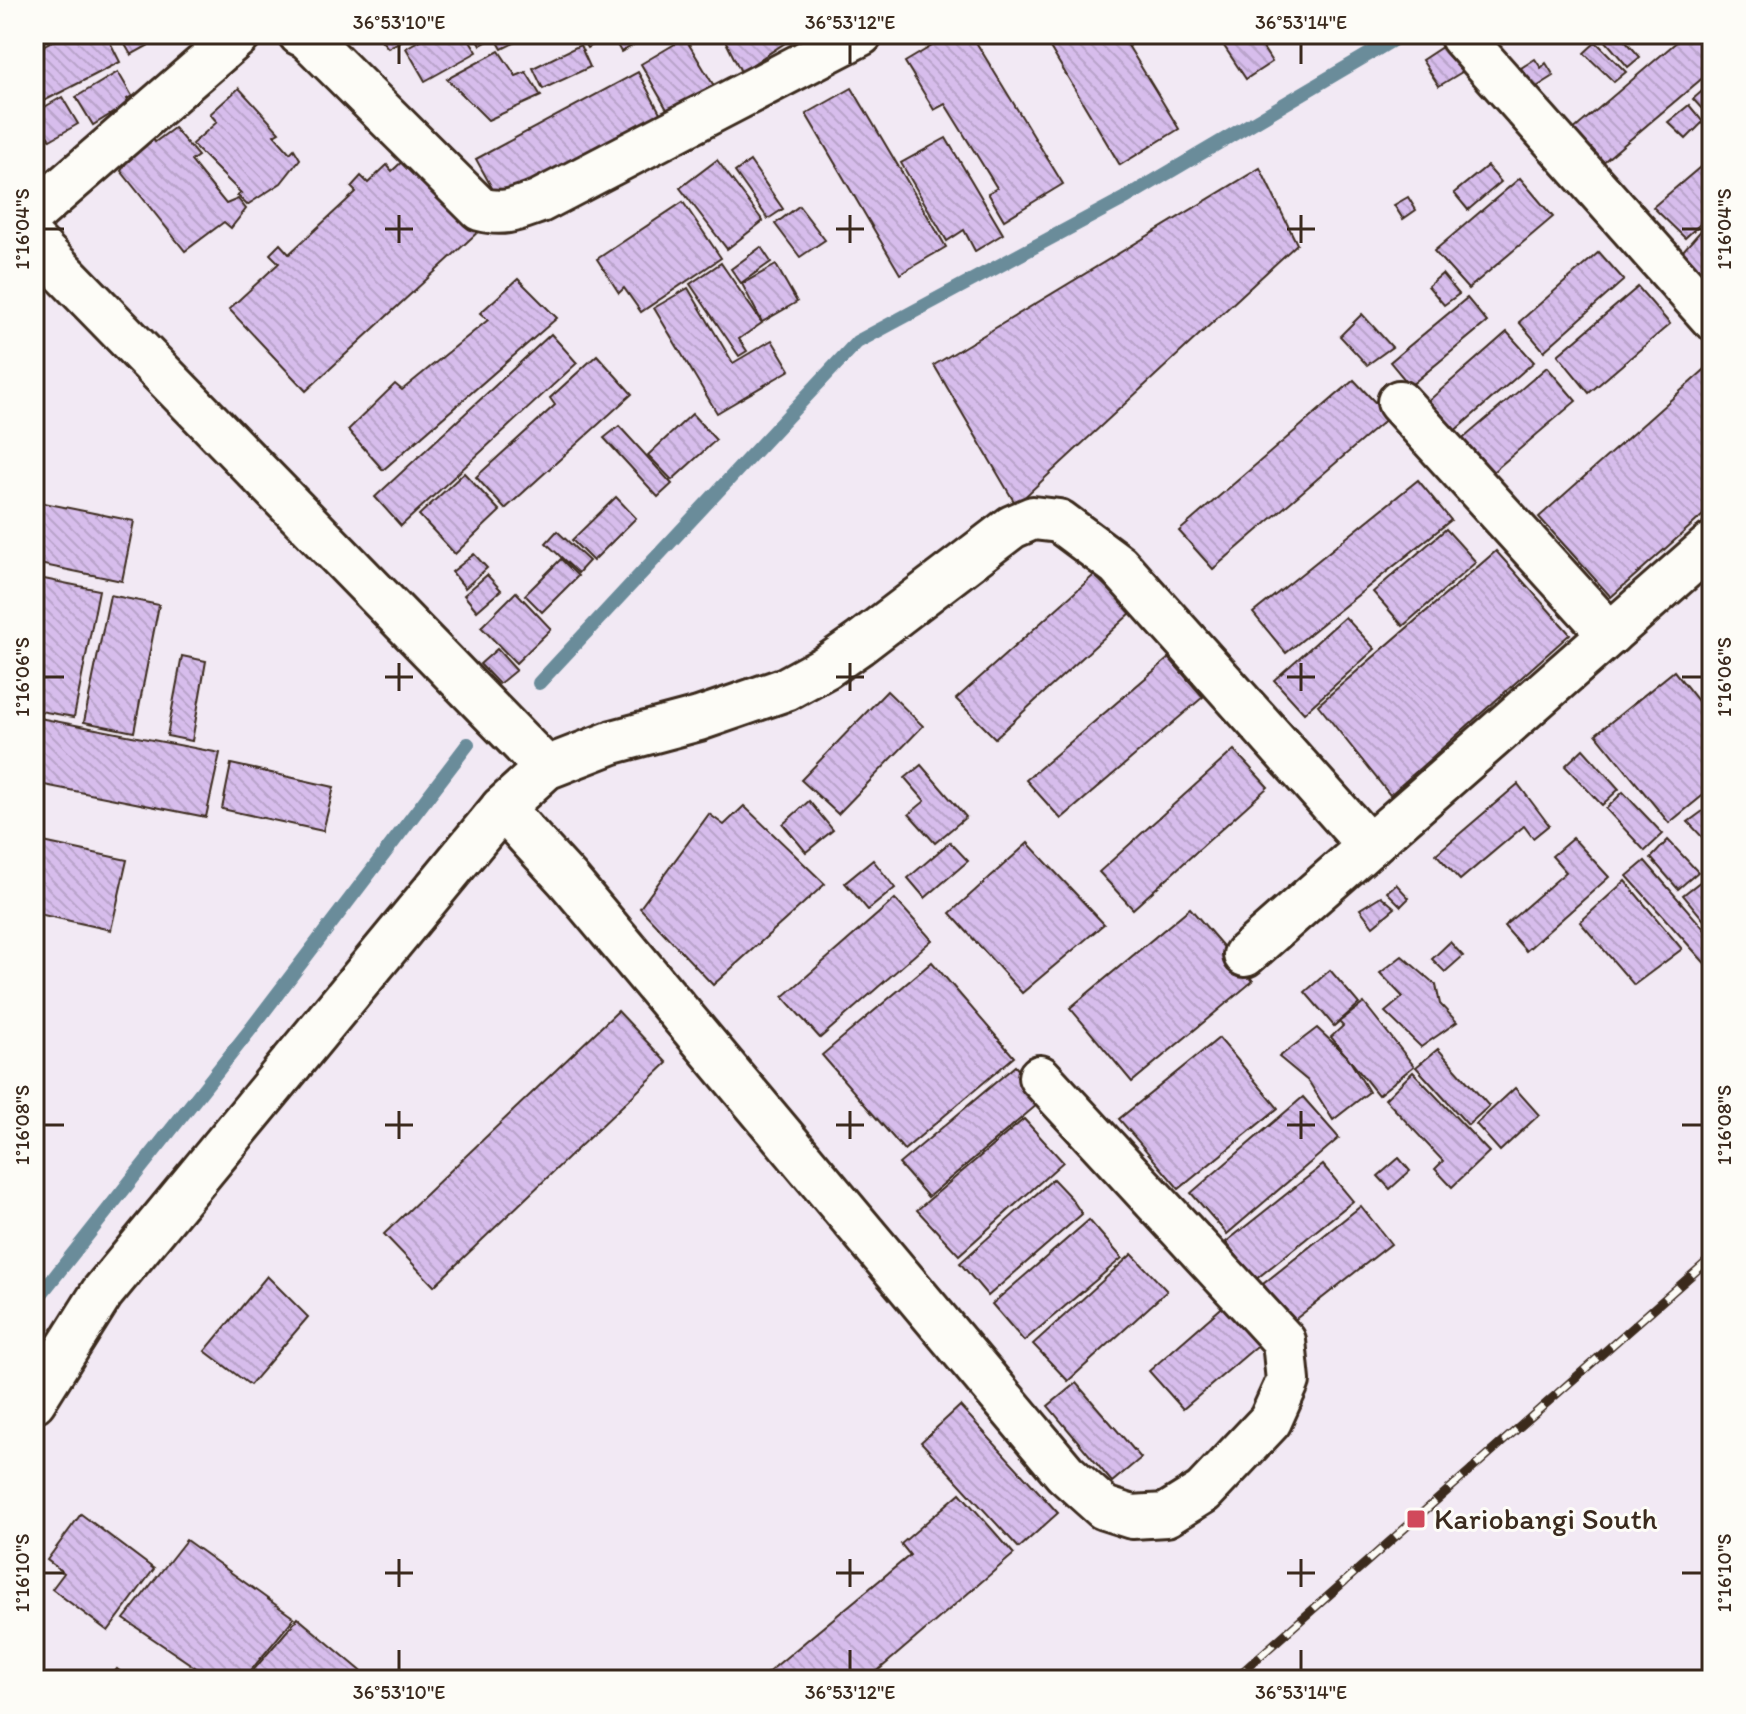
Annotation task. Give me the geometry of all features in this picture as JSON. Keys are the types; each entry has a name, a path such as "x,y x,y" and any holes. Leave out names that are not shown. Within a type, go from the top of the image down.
{"street":[{"path":"34,213 240,34"},
{"path":"300,34 307,37 480,209 494,213 507,213 540,201 861,34"},
{"path":"1462,37 1712,318"},
{"path":"34,242 546,768"},
{"path":"1399,402 1610,634"},
{"path":"34,1401 102,1293 502,808 546,768 613,742 699,719 786,689 826,667 1012,527 1033,518 1059,521 1118,565 1369,846"},
{"path":"1245,955 1712,544"},
{"path":"502,808 568,880 1065,1473 1104,1508 1132,1517 1166,1515 1203,1492 1270,1421 1288,1381 1284,1341 1040,1077"}],"building":[{"path":"66,34 106,34 120,62 34,106 34,50"},
{"path":"119,34 169,34 131,55"},
{"path":"376,34 414,34 388,48"},
{"path":"430,34 466,34 477,52 425,81 406,48"},
{"path":"475,34 522,34 524,38 502,49 495,37 481,45"},
{"path":"579,34 611,34 587,48"},
{"path":"611,34 654,34 621,52"},
{"path":"722,34 796,34 797,35 741,72"},
{"path":"952,34 971,34 1063,184 1004,220 988,193 997,188 945,104 934,110 905,62"},
{"path":"1042,34 1121,34 1179,129 1120,165"},
{"path":"1216,34 1254,34 1272,62 1246,79"},
{"path":"1609,34 1620,34 1640,57 1628,67 1604,39"},
{"path":"1686,34 1712,34 1712,70 1601,164 1572,131"},
{"path":"685,38 714,86 669,113 641,64"},
{"path":"1596,42 1626,72 1614,82 1584,53"},
{"path":"580,45 590,67 543,89 533,68"},
{"path":"1445,45 1462,72 1439,86 1422,60"},
{"path":"499,51 516,76 526,72 541,96 488,120 447,79"},
{"path":"1535,59 1541,68 1546,63 1554,76 1535,88 1521,68"},
{"path":"118,72 132,96 127,99 129,103 93,125 76,97"},
{"path":"638,72 664,120 502,206 476,159"},
{"path":"1708,86 1712,91 1712,120 1693,99"},
{"path":"239,88 279,132 274,135 290,153 294,149 300,159 281,183 247,205 237,195 241,193 192,144 217,122 210,114"},
{"path":"852,88 946,247 900,274 806,114"},
{"path":"62,97 78,124 50,140 34,113"},
{"path":"1689,105 1703,122 1686,139 1668,122"},
{"path":"174,128 198,156 191,161 226,204 238,199 246,209 231,228 224,222 185,251 121,171 147,130 155,142"},
{"path":"946,138 1003,234 975,251 964,230 947,241 901,163"},
{"path":"409,155 480,230 306,391 229,309 279,263 270,254 280,244 289,254 356,192 351,187 361,176 368,183 387,165 392,171"},
{"path":"1712,157 1712,213 1685,238 1653,207"},
{"path":"717,160 763,221 727,249 680,188"},
{"path":"750,161 783,209 768,219 735,172"},
{"path":"1487,166 1501,182 1468,210 1454,193"},
{"path":"1260,168 1297,244 1016,505 934,365"},
{"path":"1520,178 1553,217 1468,289 1434,251"},
{"path":"1408,197 1416,210 1403,219 1394,205"},
{"path":"683,202 721,258 641,312 624,288 619,293 597,259"},
{"path":"799,206 825,240 800,257 775,224"},
{"path":"1706,225 1712,230 1712,289 1682,252"},
{"path":"761,247 771,262 741,283 731,269"},
{"path":"1599,252 1624,280 1544,351 1519,322"},
{"path":"721,263 762,323 739,339 747,351 739,356 690,284"},
{"path":"776,265 797,302 762,322 742,284"},
{"path":"1442,274 1459,294 1444,305 1428,286"},
{"path":"518,279 557,318 383,470 348,430 395,384 402,390 488,320 480,313"},
{"path":"1638,287 1670,324 1589,393 1558,355"},
{"path":"688,288 733,363 772,340 790,370 717,413 654,308"},
{"path":"1467,298 1487,322 1410,386 1390,362"},
{"path":"1362,314 1392,347 1367,365 1340,336"},
{"path":"1507,332 1534,362 1452,433 1426,403"},
{"path":"551,334 577,363 401,526 375,497"},
{"path":"597,355 632,394 505,509 476,477 555,405 550,398"},
{"path":"1712,363 1712,507 1611,597 1539,517"},
{"path":"1547,367 1576,401 1488,476 1459,442"},
{"path":"1354,380 1389,417 1213,569 1179,531"},
{"path":"692,414 716,440 672,480 648,455"},
{"path":"619,426 672,484 658,497 604,438"},
{"path":"464,473 500,511 455,554 419,515"},
{"path":"1418,480 1451,520 1286,653 1253,613"},
{"path":"616,497 636,518 593,561 572,540"},
{"path":"34,501 134,521 122,581 34,563"},
{"path":"1446,529 1476,562 1403,626 1373,592"},
{"path":"557,531 589,561 578,573 546,543"},
{"path":"1496,551 1570,634 1390,795 1318,705"},
{"path":"474,554 487,568 465,588 452,572"},
{"path":"561,559 578,576 542,612 525,595"},
{"path":"487,575 501,590 477,611 464,595"},
{"path":"1094,575 1132,612 995,738 956,699"},
{"path":"34,577 99,590 74,717 34,710"},
{"path":"516,592 551,629 516,663 481,627"},
{"path":"110,595 159,605 134,732 84,722"},
{"path":"1345,617 1375,649 1304,713 1274,680"},
{"path":"497,649 516,670 499,684 480,664"},
{"path":"182,656 206,661 192,741 167,736"},
{"path":"1169,658 1203,697 1061,819 1026,780"},
{"path":"1674,671 1712,718 1712,788 1669,823 1596,734"},
{"path":"887,691 923,726 838,814 801,780"},
{"path":"34,717 220,753 206,817 34,783"},
{"path":"1583,749 1619,789 1602,805 1565,766"},
{"path":"1234,750 1268,787 1133,909 1099,872"},
{"path":"231,764 334,787 323,831 222,809"},
{"path":"921,765 966,817 935,843 909,814 925,801 905,778"},
{"path":"1518,784 1549,825 1533,838 1524,826 1460,880 1436,854"},
{"path":"1623,792 1663,834 1645,851 1606,809"},
{"path":"809,801 833,830 806,852 783,824"},
{"path":"744,806 825,884 713,985 640,908 709,814 724,825"},
{"path":"1707,808 1712,814 1712,833 1705,840 1688,822"},
{"path":"1573,838 1609,877 1526,951 1504,926 1566,872 1552,856"},
{"path":"34,840 127,860 111,930 34,913"},
{"path":"1668,840 1698,872 1678,889 1651,858"},
{"path":"950,842 968,861 925,898 908,878"},
{"path":"1028,843 1104,924 1022,993 950,913"},
{"path":"873,860 895,888 868,910 845,883"},
{"path":"1645,861 1712,938 1712,965 1709,968 1627,876"},
{"path":"1705,878 1712,887 1712,930 1683,895"},
{"path":"1625,881 1682,949 1634,985 1580,922"},
{"path":"1396,884 1409,898 1401,906 1387,892"},
{"path":"1381,896 1395,908 1373,926 1360,909"},
{"path":"895,899 932,940 820,1038 783,997"},
{"path":"1190,908 1253,981 1132,1082 1070,1008"},
{"path":"1450,942 1463,956 1445,972 1432,959"},
{"path":"1402,956 1436,985 1440,1004 1457,1022 1421,1047 1385,1012 1403,997 1380,973"},
{"path":"932,962 1014,1057 904,1150 822,1055"},
{"path":"1330,970 1359,1004 1334,1026 1305,992"},
{"path":"1364,1003 1414,1066 1378,1095 1331,1037 1343,1026 1339,1022"},
{"path":"618,1011 667,1063 434,1286 384,1234"},
{"path":"1317,1028 1347,1056 1369,1092 1333,1120 1309,1082 1279,1057"},
{"path":"1219,1038 1278,1108 1179,1189 1119,1119"},
{"path":"1438,1049 1489,1106 1468,1125 1416,1067"},
{"path":"1015,1066 1044,1099 928,1197 899,1164"},
{"path":"1413,1072 1489,1152 1452,1187 1435,1169 1443,1161 1385,1099"},
{"path":"1515,1088 1539,1115 1500,1151 1476,1124"},
{"path":"1303,1097 1339,1138 1227,1234 1191,1193"},
{"path":"1024,1119 1063,1162 959,1255 917,1210"},
{"path":"1399,1158 1410,1171 1390,1189 1378,1176"},
{"path":"1323,1165 1353,1201 1255,1280 1226,1242"},
{"path":"1053,1179 1082,1214 988,1296 960,1263"},
{"path":"1361,1206 1391,1244 1293,1321 1263,1284"},
{"path":"1089,1220 1122,1258 1024,1341 992,1304"},
{"path":"1132,1254 1167,1291 1068,1381 1033,1344"},
{"path":"267,1276 308,1317 250,1385 205,1351"},
{"path":"1235,1296 1270,1335 1183,1409 1149,1371"},
{"path":"1076,1383 1141,1458 1112,1482 1048,1406"},
{"path":"960,1406 1058,1513 1019,1548 921,1442"},
{"path":"960,1493 1014,1554 867,1680 759,1680 910,1555 901,1544"},
{"path":"81,1514 154,1569 108,1631 52,1589 64,1573 47,1560"},
{"path":"186,1540 294,1618 243,1680 214,1680 124,1619"},
{"path":"298,1618 372,1680 245,1680"},
{"path":"117,1669 131,1680 108,1680"}],"waterway":[{"path":"539,683 857,342 1127,197 1403,34"},
{"path":"34,1303 250,1030 468,744"}],"railway":[{"path":"1233,1680 1712,1257"}],"place":[{"name":"Kariobangi South","path":"1416,1519"}]}
